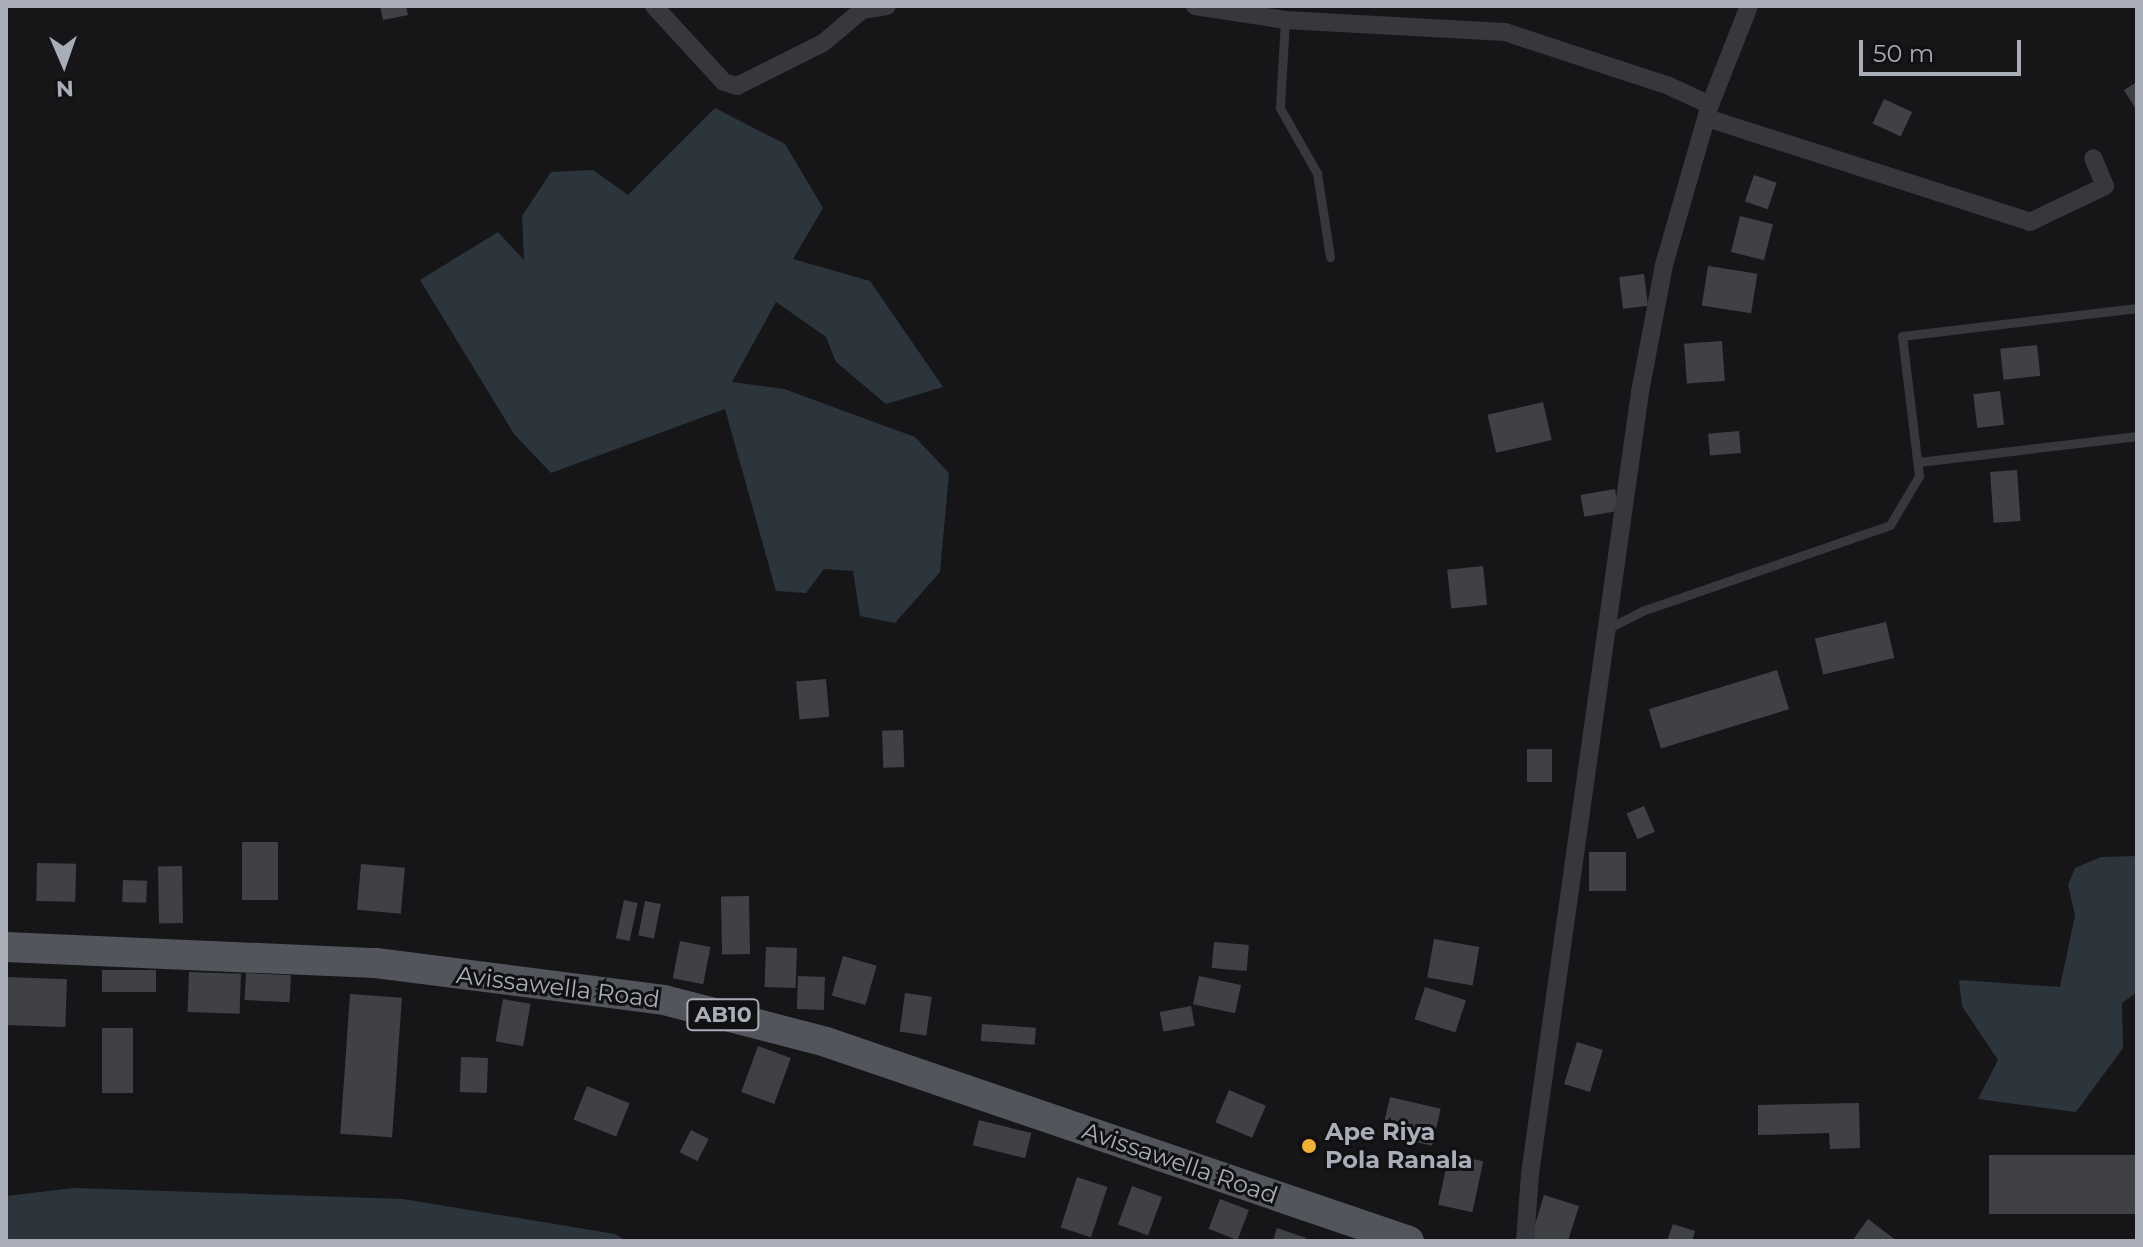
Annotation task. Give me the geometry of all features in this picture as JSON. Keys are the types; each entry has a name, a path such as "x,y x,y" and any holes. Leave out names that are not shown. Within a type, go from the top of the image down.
{"main road":[{"name":"Avissawella Road","path":"6,947 376,963 664,1000 826,1042 1409,1241"}],"street":[{"path":"654,6 724,82 737,86 823,43 862,10 887,6"},
{"path":"1195,6 1285,20 1505,32 1669,86 1708,112 2030,222 2105,186 2093,158"},
{"path":"1525,1241 1530,1174 1640,392 1664,265 1708,112 1749,6"}],"lane":[{"path":"1285,20 1280,108 1317,173 1330,257"},
{"path":"1609,628 1642,611 1890,525 1919,476 1902,336 2137,308"},
{"path":"1919,462 2137,436"}],"shaded area":[{"path":"715,108 785,144 823,208 793,259 870,281 943,387 886,404 836,362 826,337 776,302 732,382 784,389 915,437 949,473 940,572 895,623 860,616 853,571 824,569 806,593 776,591 725,409 551,473 514,434 420,280 498,232 524,260 522,216 551,172 593,170 628,195"},
{"path":"2137,856 2137,992 2122,1003 2123,1048 2076,1112 1978,1099 1998,1060 1962,1006 1959,980 2060,987 2075,915 2068,885 2075,868 2101,857"},
{"path":"74,1188 403,1199 615,1234 626,1241 6,1241 6,1196"}],"building":[{"path":"380,6 406,6 408,15 383,20"},
{"path":"2137,82 2137,111 2124,90"},
{"path":"1884,99 1912,112 1901,137 1873,123"},
{"path":"1754,175 1777,183 1768,209 1745,201"},
{"path":"1740,216 1773,224 1764,260 1731,252"},
{"path":"1708,266 1757,274 1751,313 1702,306"},
{"path":"1644,274 1648,306 1623,309 1619,277"},
{"path":"1722,341 1725,381 1687,384 1684,344"},
{"path":"2037,345 2040,376 2003,380 2000,349"},
{"path":"2000,391 2004,425 1977,428 1973,394"},
{"path":"1543,402 1552,440 1496,453 1487,415"},
{"path":"1739,431 1741,453 1710,456 1708,434"},
{"path":"2017,470 2021,521 1994,523 1990,472"},
{"path":"1615,489 1619,511 1584,517 1581,495"},
{"path":"1483,566 1487,605 1451,609 1447,570"},
{"path":"1886,622 1894,658 1823,674 1815,638"},
{"path":"1777,670 1789,709 1661,748 1649,709"},
{"path":"826,679 829,717 799,719 796,682"},
{"path":"903,730 904,767 883,768 882,731"},
{"path":"1527,749 1552,749 1552,782 1527,782"},
{"path":"1644,806 1655,832 1637,839 1627,813"},
{"path":"242,842 278,842 278,900 242,900"},
{"path":"1589,852 1626,852 1626,891 1589,891"},
{"path":"37,863 76,864 75,902 36,901"},
{"path":"361,864 405,868 401,914 357,910"},
{"path":"158,866 182,866 183,923 159,923"},
{"path":"123,880 147,881 146,903 122,902"},
{"path":"721,896 749,896 750,954 722,954"},
{"path":"624,900 638,903 630,941 616,938"},
{"path":"645,901 661,904 654,938 638,935"},
{"path":"1434,939 1479,947 1473,985 1427,977"},
{"path":"680,941 710,947 703,984 673,978"},
{"path":"1214,942 1249,945 1247,971 1212,968"},
{"path":"766,947 797,948 796,988 765,987"},
{"path":"843,956 877,966 865,1005 832,995"},
{"path":"102,970 156,970 156,992 102,992"},
{"path":"189,972 241,974 240,1014 188,1012"},
{"path":"246,973 291,975 290,1002 245,1000"},
{"path":"798,976 825,977 824,1010 797,1009"},
{"path":"1199,976 1241,985 1235,1013 1193,1004"},
{"path":"6,977 67,979 65,1027 6,1025"},
{"path":"1425,987 1466,1000 1455,1033 1414,1019"},
{"path":"905,993 932,997 926,1035 900,1032"},
{"path":"350,994 402,998 392,1137 340,1134"},
{"path":"503,999 531,1004 523,1046 496,1041"},
{"path":"1191,1006 1195,1026 1163,1032 1160,1012"},
{"path":"982,1024 1036,1028 1035,1045 981,1041"},
{"path":"102,1028 133,1028 133,1093 102,1093"},
{"path":"1577,1042 1603,1050 1590,1092 1564,1084"},
{"path":"758,1046 791,1058 774,1104 741,1092"},
{"path":"461,1057 488,1058 487,1093 460,1092"},
{"path":"587,1086 630,1103 616,1137 574,1119"},
{"path":"1229,1090 1266,1106 1252,1138 1215,1122"},
{"path":"1390,1097 1441,1109 1432,1146 1381,1134"},
{"path":"1859,1103 1860,1148 1830,1149 1829,1133 1758,1135 1758,1105"},
{"path":"979,1120 1031,1133 1025,1158 973,1145"},
{"path":"691,1130 709,1139 697,1161 680,1152"},
{"path":"1449,1154 1483,1161 1472,1212 1438,1205"},
{"path":"1989,1155 2137,1155 2137,1214 1989,1214"},
{"path":"1077,1177 1107,1187 1091,1237 1061,1227"},
{"path":"1132,1186 1162,1197 1148,1235 1118,1225"},
{"path":"1544,1195 1579,1206 1568,1241 1530,1241"},
{"path":"1220,1199 1249,1210 1237,1240 1209,1229"},
{"path":"1868,1219 1897,1241 1852,1241"},
{"path":"1673,1224 1695,1231 1692,1241 1667,1241"},
{"path":"1277,1228 1306,1238 1305,1241 1273,1241"}],"place":[{"name":"Ape Riya Pola Ranala","path":"1309,1146"}]}
